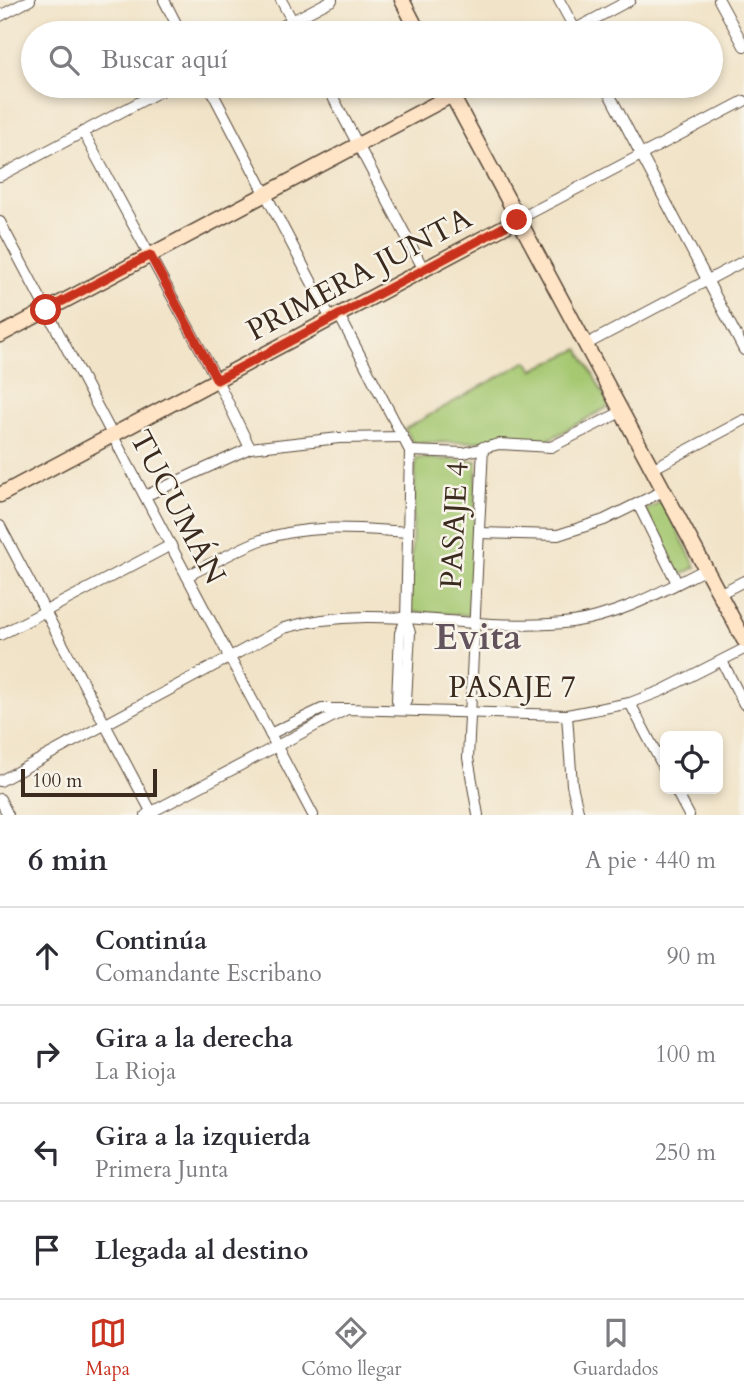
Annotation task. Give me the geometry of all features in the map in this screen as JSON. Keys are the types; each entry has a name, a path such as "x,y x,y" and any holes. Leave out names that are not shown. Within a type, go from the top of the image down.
{"main road":[{"path":"402,0 413,21"},
{"path":"0,335 358,145 436,98"},
{"path":"453,98 744,640"},
{"name":"PRIMERA JUNTA","path":"0,495 517,220"}],"street":[{"path":"0,16 15,3 30,0"},
{"path":"164,0 175,21"},
{"path":"281,0 292,21 331,0"},
{"path":"559,0 568,21"},
{"path":"593,21 630,0"},
{"path":"719,0 744,46"},
{"path":"0,176 147,98"},
{"path":"215,98 265,194 410,451 405,620 410,634 406,700 401,710"},
{"path":"333,98 424,270"},
{"path":"611,98 744,350"},
{"name":"PRIMERA JUNTA","path":"517,220 744,101"},
{"path":"83,132 217,380 250,448"},
{"name":"TUCUMÁN","path":"0,222 313,815"},
{"path":"585,345 744,261"},
{"path":"410,451 464,453 499,444 551,447 621,412"},
{"path":"652,469 744,419"},
{"path":"145,496 250,448 339,438 402,437"},
{"name":"PASAJE 4","path":"478,815 468,758 483,447"},
{"path":"479,533 558,535 604,520 663,491"},
{"path":"638,504 677,583"},
{"path":"0,526 150,814"},
{"path":"187,576 260,540 280,534 324,528 408,531"},
{"path":"0,635 171,545"},
{"path":"0,780 231,659 284,628 310,620 331,617 551,624 595,618 634,605 706,569"},
{"path":"719,594 744,581"},
{"name":"PASAJE 7","path":"150,814 346,709 567,715 631,703 744,649"},
{"path":"722,660 744,704"},
{"path":"631,703 660,760"},
{"path":"270,734 322,709 346,709"},
{"path":"567,715 572,785 579,815"},
{"path":"678,794 689,815"},
{"path":"0,799 8,815"}],"green space":[{"path":"579,349 610,406 548,440 413,443 405,429 527,361 533,370"},
{"path":"416,458 477,461 470,615 409,612"},
{"path":"662,501 696,567 681,575 645,511"}],"district":[{"name":"Evita","path":"478,636"}],"route":[{"path":"46,310 150,255 217,380 517,220"}]}
